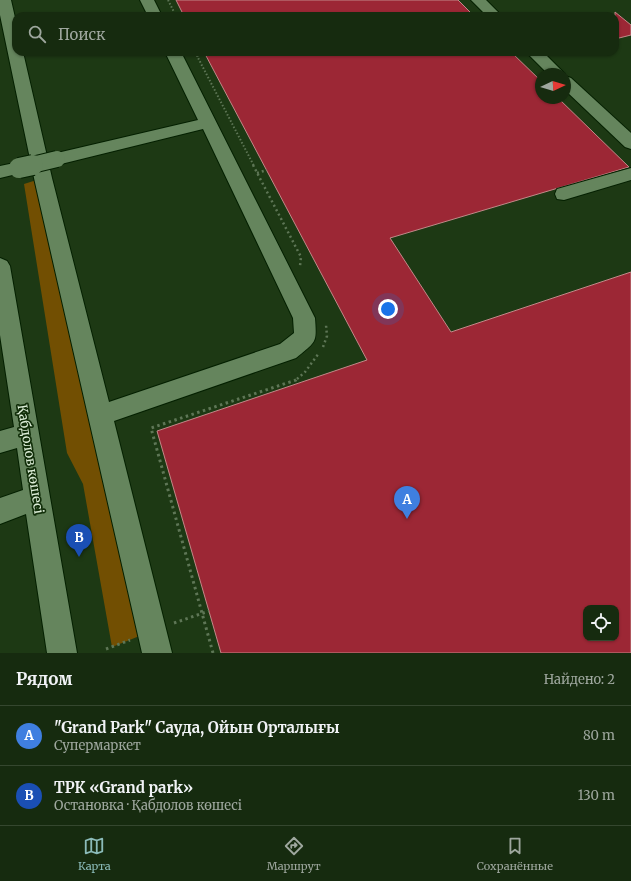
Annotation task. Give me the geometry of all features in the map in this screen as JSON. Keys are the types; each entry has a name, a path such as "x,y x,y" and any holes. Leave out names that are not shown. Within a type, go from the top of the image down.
{"street":[{"path":"4,0 12,36"},
{"path":"147,0 153,12"},
{"path":"478,0 491,12"},
{"path":"17,56 44,178 155,642"},
{"path":"100,415 288,351 305,337 304,318 175,56"},
{"path":"538,56 551,68"},
{"path":"571,87 631,143"},
{"path":"0,172 208,123"},
{"path":"564,194 631,174"},
{"name":"Қабдолов көшесі","path":"0,270 6,342 27,434 62,653"},
{"path":"0,442 27,434"},
{"path":"0,511 37,498"}],"path":[{"path":"168,0 174,12"},
{"path":"257,172 266,170"},
{"path":"155,642 209,611"}],"shaded area":[{"path":"43,178 142,635 112,647 83,484 67,453 24,184"}],"building":[{"path":"176,0 458,0 470,12 182,12"},
{"path":"619,15 631,25 631,35 619,38"},
{"path":"206,56 515,56 535,75 535,104 564,104 629,167 390,238 451,332 631,272 631,653 221,653 157,431 367,360"}],"place":[{"name":"\"Grand Park\" Сауда, Ойын Орталығы","path":"407,519"},
{"name":"ТРК «Grand park»","path":"79,557"}]}
